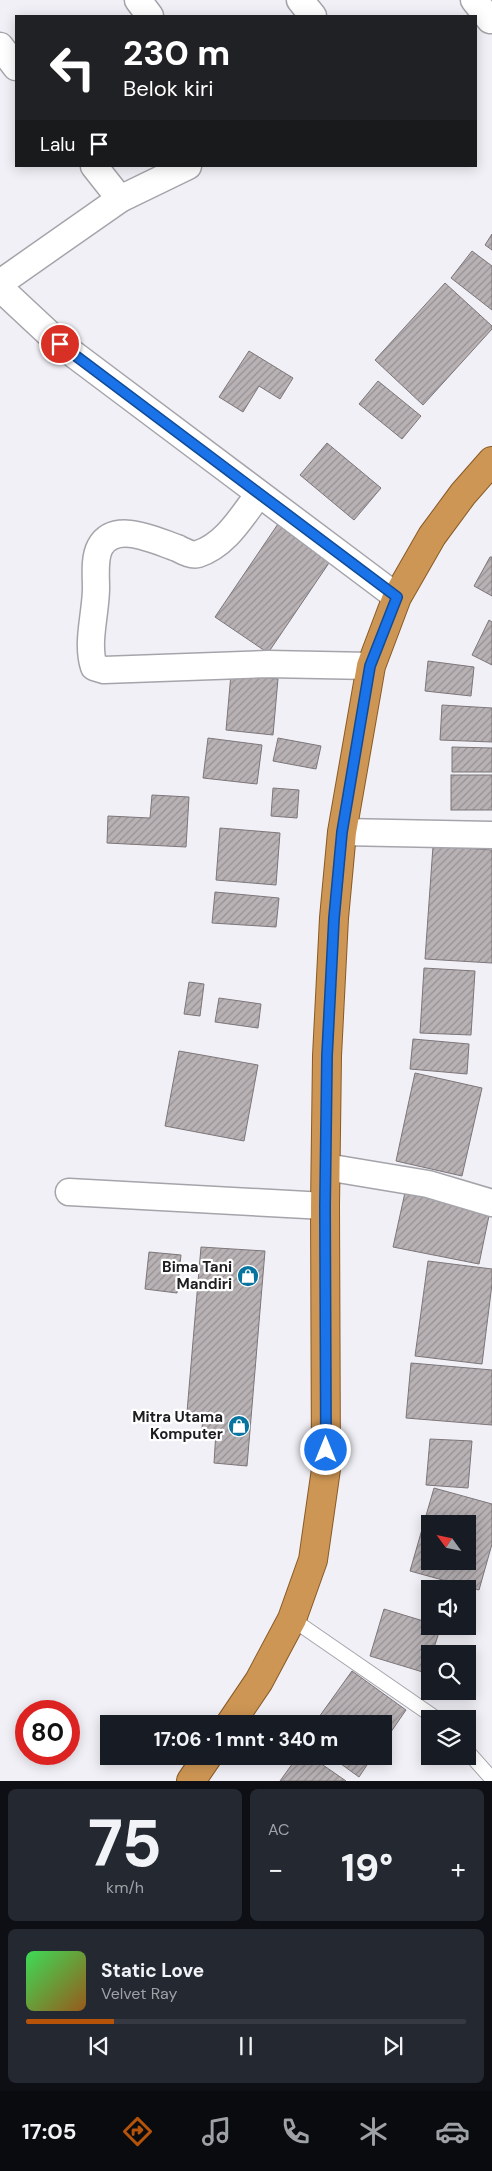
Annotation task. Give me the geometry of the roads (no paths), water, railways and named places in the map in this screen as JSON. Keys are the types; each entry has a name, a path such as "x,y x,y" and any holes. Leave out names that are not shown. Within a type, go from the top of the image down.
{"highway":[{"path":"236,1715 259,1680 292,1619 313,1560 326,1469 325,1206 327,1056 334,918 342,832 370,666 397,597 432,536 463,494 492,460"},
{"path":"191,1781 202,1765"}],"street":[{"path":"138,0 149,15"},
{"path":"300,0 312,15"},
{"path":"474,0 486,22"},
{"path":"0,46 15,66"},
{"path":"95,167 120,199"},
{"path":"0,283 120,199 186,167"},
{"path":"0,288 60,344 397,597"},
{"path":"259,494 226,536 213,549 195,555 131,533 109,537 100,547 97,561 92,638 94,667 104,670 268,664 370,666"},
{"path":"342,832 492,835"},
{"path":"326,1167 428,1184 492,1203"},
{"path":"69,1192 325,1206"}],"lane":[{"path":"292,1619 424,1710"},
{"path":"476,1761 492,1779"}],"place":[{"name":"Bima Tani Mandiri","path":"248,1276"},
{"name":"Mitra Utama Komputer","path":"239,1426"}]}
